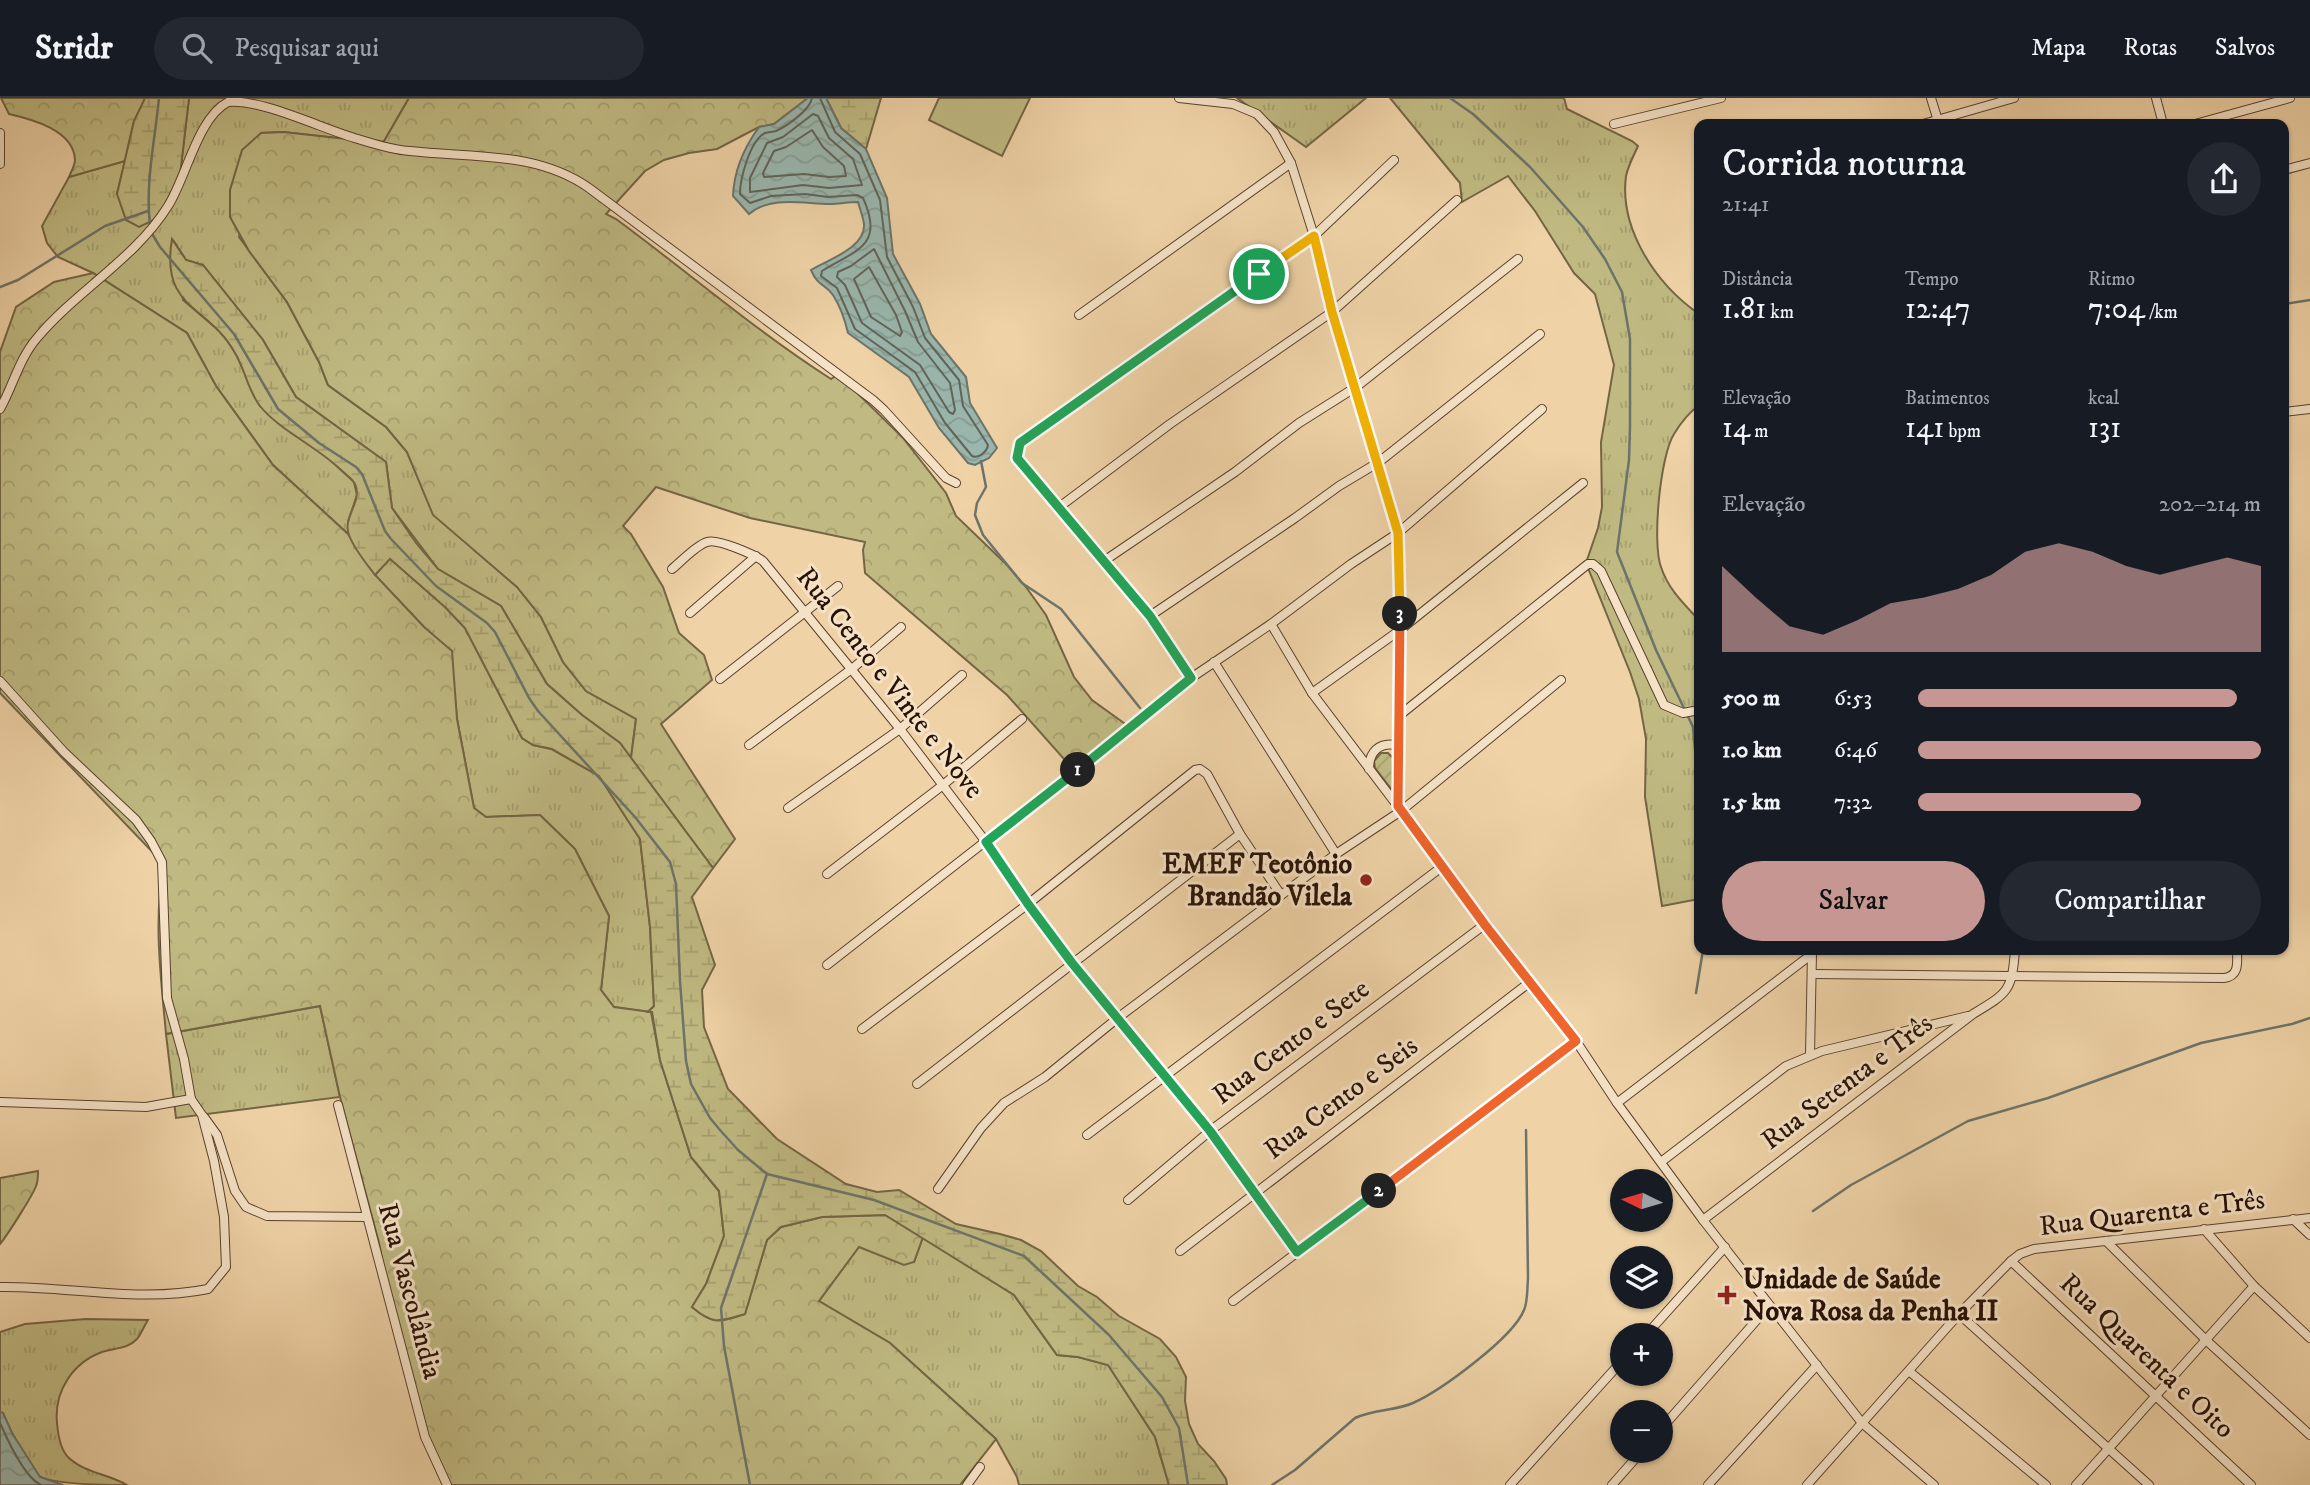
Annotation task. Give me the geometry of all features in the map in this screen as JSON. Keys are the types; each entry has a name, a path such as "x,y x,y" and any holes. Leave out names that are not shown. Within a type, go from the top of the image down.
{"street":[{"path":"275,98 280,107"},
{"path":"1179,98 1233,104 1256,114 1274,132 1291,163 1314,236 1332,312 1379,462 1398,533 1400,809"},
{"path":"1614,124 1721,98"},
{"path":"1931,98 1938,119"},
{"path":"1948,119 2014,98"},
{"path":"2156,98 2162,119"},
{"path":"2213,119 2290,98"},
{"path":"0,409 21,362 36,339 132,247 170,203 211,116 218,108 237,99 260,101 280,107 348,136 407,151 514,158 560,170 884,410 946,478 956,483"},
{"path":"0,133 0,164"},
{"path":"1191,678 1150,616 1017,458 1020,443 1314,236 1394,160"},
{"path":"1079,315 1291,163"},
{"path":"2289,169 2310,163"},
{"path":"1058,508 1170,424 1332,312 1457,200"},
{"path":"1104,561 1235,472 1299,423 1356,387 1518,259"},
{"path":"1150,616 1339,485 1379,462 1540,334"},
{"path":"2289,411 2310,408"},
{"path":"827,964 986,842 1191,678 1398,533 1542,409"},
{"path":"1312,693 1400,630 1583,483"},
{"name":"Rua Cento e Vinte e Nove","path":"672,569 703,544 711,541 756,556 763,561 853,668 986,842 1072,963 1210,1131 1297,1252"},
{"path":"690,613 756,556"},
{"path":"1401,715 1583,565 1593,564 1601,571 1664,705 1683,713 1694,711"},
{"path":"720,679 838,586"},
{"path":"1271,624 1312,693 1485,925 1576,1041 1661,1163 1769,1306 1862,1423 1934,1485"},
{"path":"749,745 853,668 901,627"},
{"path":"1214,662 1336,854"},
{"path":"788,808 900,729 962,675"},
{"path":"938,1189 981,1128 1004,1102 1045,1077 1119,1017 1400,809 1561,680"},
{"path":"0,681 64,752 115,798 151,841 162,862 167,999 184,1059 191,1099 217,1135 235,1191 246,1208 267,1216 367,1217"},
{"path":"827,874 943,785 1023,719"},
{"path":"1369,769 1370,756 1378,747 1396,745 1399,751"},
{"path":"862,1029 1028,904 1192,771 1200,769 1207,774 1240,834 1281,895"},
{"path":"918,1084 1240,834"},
{"path":"1087,1135 1443,866"},
{"name":"Rua Cento e Sete","path":"1128,1200 1210,1131 1485,925"},
{"path":"1617,1102 1808,955"},
{"path":"1811,1055 1812,955"},
{"path":"2013,976 2015,955"},
{"path":"1812,974 2224,978 2234,975 2237,970 2237,955"},
{"name":"Rua Setenta e Três","path":"1703,1220 2003,994 2011,984 2013,976"},
{"name":"Rua Cento e Seis","path":"1180,1251 1530,982"},
{"path":"1661,1163 1786,1066 1811,1055 1973,1014"},
{"path":"1233,1301 1576,1041"},
{"path":"0,1102 146,1107 191,1099"},
{"name":"Rua Vascolândia","path":"338,1105 425,1437 447,1485"},
{"path":"0,1287 38,1287 150,1296 181,1295 208,1289 226,1267 225,1229 214,1161 202,1115"},
{"name":"Rua Quarenta e Três","path":"1811,1484 1959,1314 2011,1261 2026,1251 2310,1218"},
{"path":"2293,1219 2310,1235"},
{"path":"2204,1229 2254,1286 2310,1338"},
{"path":"2106,1241 2207,1341 2310,1435"},
{"path":"1657,1323 1725,1247"},
{"name":"Rua Quarenta e Oito","path":"2011,1261 2251,1485"},
{"path":"2076,1485 2254,1286"},
{"path":"1673,1415 1769,1306"},
{"path":"1959,1314 2149,1485"},
{"path":"1708,1485 1816,1365"},
{"path":"1910,1372 2046,1485"},
{"path":"1510,1485 1610,1374"},
{"path":"1612,1485 1631,1463"},
{"path":"967,1485 980,1467"}],"green space":[{"path":"1,98 145,98 145,101 134,121 125,161 69,177 75,160 67,141 50,128 9,114"},
{"path":"145,98 189,98 179,184 154,220 139,227 126,220 117,194 134,121"},
{"path":"189,98 409,98 383,143 283,132 261,133 239,237 287,302 319,362 328,385 386,427 407,452 426,497 473,549 517,587 541,617 563,662 586,691 636,719 631,758 620,743 582,715 547,684 501,606 438,569 392,508 386,462 296,397 263,340 203,265 186,260 173,240 183,300 224,335 236,354 260,406 329,459 354,482 357,495 348,522 348,534 273,465 216,386 187,333 93,273 58,257 47,243 42,226 69,177 125,161 117,194 179,183"},
{"path":"409,98 808,98 774,124 759,127 717,149 664,160 645,171 606,214 803,361 831,379 838,374 903,438 946,493 956,516 1026,587 1046,615 1074,677 1092,700 1128,726 1072,768 1007,695 865,573 865,542 750,518 656,487 623,526 631,534 663,587 679,633 704,655 712,680 661,724 735,839 713,868 631,758 636,719 586,691 563,662 541,617 517,587 433,515 407,452 386,427 328,385 319,362 287,302 249,251 230,217 230,190 242,150 261,133 283,132 383,143"},
{"path":"826,98 881,98 866,149 841,128"},
{"path":"939,98 1030,98 1002,156 929,120"},
{"path":"1237,98 1366,98 1306,147"},
{"path":"1390,98 1564,98 1567,109 1638,146 1626,176 1625,196 1635,236 1656,272 1669,288 1694,310 1694,410 1679,426 1669,445 1661,479 1657,539 1661,567 1668,582 1694,615 1694,900 1662,906 1645,797 1646,739 1639,699 1586,563 1602,507 1601,442 1614,365 1595,294 1574,273 1535,211 1508,176 1462,202 1460,183"},
{"path":"172,239 186,260 203,265 263,340 296,397 386,462 392,508 416,543 438,569 501,606 547,684 582,715 620,743 713,868 692,897 715,965 702,990 704,1027 728,1089 777,1139 846,1184 877,1192 899,1190 956,1224 1021,1240 1041,1251 1078,1286 1097,1297 1119,1316 1160,1339 1176,1357 1186,1377 1185,1401 1189,1424 1198,1444 1214,1461 1227,1485 1169,1485 1155,1437 1108,1365 1057,1355 1014,1295 885,1215 822,1217 781,1227 767,1240 745,1314 717,1320 705,1317 692,1307 706,1284 724,1236 719,1191 691,1157 660,1060 652,1012 648,1012 654,1006 650,927 640,839 599,776 552,749 533,745 522,738 465,628 445,607 390,559 375,575 360,556 348,529 356,497 355,484 331,461 277,422 260,406 252,394 238,359 224,337 189,304 173,280 170,262"},
{"path":"93,273 187,333 216,386 273,465 348,534 375,575 424,627 452,651 457,719 474,808 486,817 540,815 575,849 609,916 601,990 614,1007 651,1012 660,1060 691,1157 719,1191 724,1236 706,1284 692,1307 705,1317 717,1320 745,1314 767,1240 781,1227 822,1217 885,1215 923,1237 914,1262 904,1265 859,1247 819,1301 890,1343 996,1439 960,1485 450,1485 431,1446 390,1299 379,1243 340,1097 320,1006 166,1034 158,927 164,864 0,693 0,352 16,307 54,282"},
{"path":"390,558 465,628 522,738 533,745 551,749 599,776 640,839 650,927 654,1006 648,1012 614,1007 601,990 609,916 575,849 540,815 486,817 474,808 457,719 451,652 375,575"},
{"path":"1381,753 1388,753 1393,758 1392,790 1375,768 1374,761"},
{"path":"320,1006 340,1097 176,1118 166,1034"},
{"path":"38,1171 32,1195 0,1244 0,1178"},
{"path":"923,1237 1014,1295 1057,1355 1108,1365 1155,1437 1169,1485 1019,1485 996,1439 890,1343 819,1301 859,1246 914,1262"},
{"path":"86,1319 148,1320 133,1342 91,1357 74,1371 62,1390 57,1412 60,1442 69,1458 82,1467 127,1485 68,1483 39,1476 23,1455 3,1413 0,1412 0,1332 25,1324"}],"water":[{"path":"808,98 826,98 841,128 866,149 887,198 893,254 920,304 931,334 966,377 970,403 997,448 989,458 975,465 968,463 939,428 909,377 848,333 836,299 811,270 844,252 859,240 864,224 858,202 777,202 767,204 749,214 733,196 740,160 759,127 774,124"},
{"path":"0,1412 40,1477 63,1485 0,1485"}],"waterway":[{"path":"150,225 150,178 159,98"},
{"path":"1450,98 1473,114 1530,167 1583,227 1605,259 1622,292 1630,339 1630,426 1629,460 1617,552 1656,650 1693,727 1694,738"},
{"path":"0,287 18,280 105,226 148,211"},
{"path":"151,232 160,247 234,334 278,409 319,443 356,467 362,474 385,531 391,539 436,586 487,623 495,632 538,711 635,817 670,862 676,884 686,1061 691,1084 710,1118 738,1150 767,1174 874,1200 1024,1256 1109,1335 1162,1397 1179,1428 1188,1485"},
{"path":"2289,303 2310,300"},
{"path":"981,461 986,487 977,503 975,515 983,535 1022,583 1061,609 1140,708"},
{"path":"1696,993 1702,955"},
{"path":"1813,1211 1851,1185 1968,1121 2048,1098 2201,1043 2310,1018"},
{"path":"1272,1485 1295,1470 1355,1418 1406,1406 1425,1397 1491,1349 1517,1322 1527,1299 1528,1278 1526,1130"},
{"path":"750,1485 724,1346 721,1308 767,1174"}],"place":[{"name":"EMEF Teotônio Brandão Vilela","path":"1366,880"},
{"name":"Unidade de Saúde Nova Rosa da Penha II","path":"1727,1295"}],"route":[{"path":"1314,236 1332,312 1395,521 1400,564 1401,715 1398,806 1485,925 1576,1041 1297,1252 1210,1131 1072,963 986,842 1191,678 1150,616 1017,458 1020,443 1259,274 1314,236"}]}
